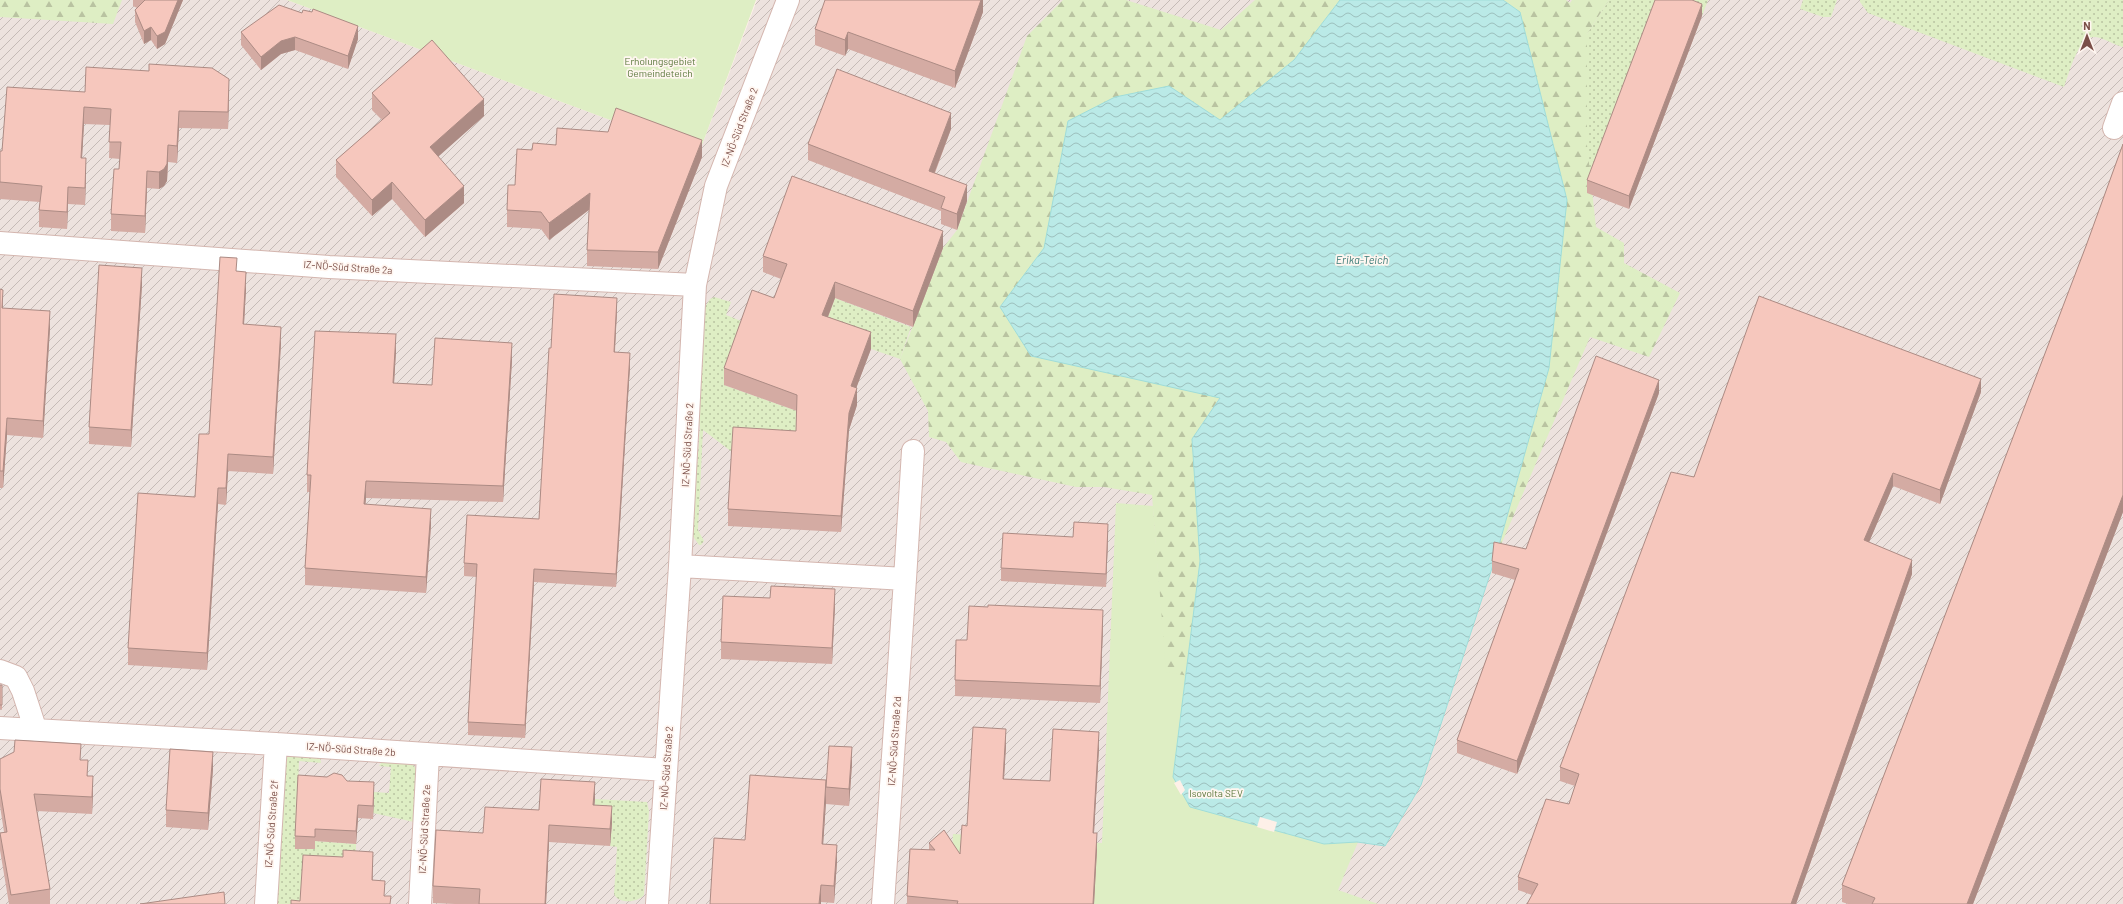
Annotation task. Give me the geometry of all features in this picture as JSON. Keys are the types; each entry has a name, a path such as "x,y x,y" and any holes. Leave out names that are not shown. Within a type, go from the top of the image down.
{"street":[{"name":"IZ-NÖ-Süd Straße 2","path":"657,904 680,566 695,285 716,186 788,0"},
{"path":"2114,128 2123,103"},
{"name":"IZ-NÖ-Süd Straße 2a","path":"0,243 240,259 329,267 695,285"},
{"name":"IZ-NÖ-Süd Straße 2d","path":"883,904 913,451"},
{"path":"680,566 905,579"},
{"path":"0,670 16,677 23,691 36,731"},
{"name":"IZ-NÖ-Süd Straße 2b","path":"0,728 276,744 666,770"},
{"name":"IZ-NÖ-Süd Straße 2f","path":"266,904 276,744"},
{"name":"IZ-NÖ-Süd Straße 2e","path":"420,904 428,755"}],"shaded area":[{"path":"0,0 287,0 699,153 757,0 2123,0 2123,904 0,904"}],"green space":[{"path":"0,0 122,0 113,24 0,17"},
{"name":"Erholungsgebiet Gemeindeteich","path":"287,0 756,0 699,153"},
{"path":"1063,0 1126,0 1221,30 1255,0 1340,0 1294,60 1220,120 1169,86 1068,121 1044,248 1000,307 1031,356 1220,397 1192,439 1200,561 1173,777 1152,495 1104,487 1076,487 961,462 946,442 929,437 928,411 900,359 943,248 957,230 1027,36"},
{"path":"1503,0 1566,0 1570,3 1572,0 1609,0 1587,34 1587,145 1596,227 1624,243 1624,263 1680,293 1649,357 1590,337 1495,559 1549,368 1520,12"},
{"path":"1609,0 1708,0 1702,16 1660,1 1587,193 1587,34"},
{"path":"1803,0 1837,0 1831,17 1823,17 1800,9"},
{"path":"1860,0 2123,0 2123,47 2097,37 2088,39 2079,49 2071,65 2064,87 1868,13"},
{"path":"714,297 731,302 726,315 746,323 724,385 797,411 796,447 732,452 703,430 698,530 704,541 701,545 699,545 692,535 700,427 697,409 705,307 710,299"},
{"path":"835,298 911,327 900,359 822,332"},
{"name":"Isovolta SEV","path":"1116,503 1153,506 1166,672 1411,715 1338,890 1378,904 949,904 953,834 1102,843"},
{"path":"294,753 320,757 321,763 299,761 298,788 314,849 315,841 356,844 356,857 343,874 301,904 274,904 284,762 288,756"},
{"path":"384,759 399,759 408,761 417,771 414,822 373,813 374,795 344,790 389,793 391,767 379,766"},
{"path":"595,799 647,802 649,811 644,895 637,900 619,900 614,894 617,847 610,846 612,823 593,822"}],"water":[{"name":"Erika-Teich","path":"1340,0 1503,0 1520,12 1567,200 1549,368 1495,559 1421,785 1385,846 1357,842 1324,844 1190,807 1173,777 1200,561 1192,439 1220,398 1031,356 1000,307 1044,248 1068,121 1115,97 1169,86 1220,120 1294,60"}],"pier":[{"path":"1180,780 1185,790 1181,795 1174,783"},
{"path":"1260,817 1277,822 1274,832 1257,827"}],"building":[{"path":"145,0 178,0 165,32 157,36 151,27 144,31 135,10"},
{"path":"825,0 981,0 955,71 848,32 845,40 815,29"},
{"path":"1655,0 1692,0 1702,4 1629,196 1587,180"},
{"path":"279,5 302,13 303,10 312,12 313,9 358,26 348,56 295,37 281,41 261,57 241,32"},
{"path":"432,40 484,99 430,147 464,186 425,220 392,182 372,200 336,160 390,113 372,93"},
{"path":"149,64 212,68 229,79 228,112 179,111 177,146 168,145 167,164 164,169 159,172 147,171 145,216 111,214 114,169 119,169 121,142 109,142 111,109 84,107 81,158 86,158 85,188 68,187 67,212 39,210 42,186 0,182 0,151 2,151 7,87 85,92 86,67 149,71"},
{"path":"837,69 951,113 929,171 967,185 957,214 941,208 945,197 808,144"},
{"path":"616,108 702,140 658,252 587,250 590,193 549,223 541,212 507,210 508,185 515,185 517,149 532,150 533,143 556,145 557,128 608,132"},
{"path":"2123,144 2123,495 1967,904 1872,904 1875,898 1842,885 2086,246"},
{"path":"792,176 943,231 913,311 835,282 822,315 871,332 851,386 857,388 849,413 841,516 728,509 733,427 796,431 797,395 724,368 752,290 774,298 787,264 763,256"},
{"path":"220,257 237,258 236,271 246,272 243,324 281,327 273,457 228,454 226,488 218,488 207,653 128,648 138,493 195,497 199,434 209,434"},
{"path":"99,265 142,268 131,430 89,427"},
{"path":"0,289 3,290 2,308 50,311 43,421 7,418 3,471 0,471"},
{"path":"554,294 617,298 614,352 630,353 616,574 534,569 525,725 468,722 477,564 464,563 467,515 539,519 549,348 551,348"},
{"path":"1759,296 1981,379 1940,490 1893,473 1864,540 1912,560 1791,904 1527,904 1538,884 1518,877 1546,799 1569,804 1579,774 1560,767 1671,472 1694,477"},
{"path":"315,331 396,334 393,383 432,385 435,338 512,343 503,486 366,481 364,504 431,509 426,577 305,568 311,475 307,475"},
{"path":"1596,356 1659,380 1517,761 1457,740 1519,569 1492,561 1494,542 1526,549"},
{"path":"1074,522 1108,524 1106,574 1001,568 1003,533 1073,537"},
{"path":"771,586 835,589 832,648 721,642 723,596 770,598"},
{"path":"988,605 1103,610 1100,686 955,680 956,640 967,640 969,606 988,607"},
{"path":"0,685 2,685 2,705 0,705"},
{"path":"973,727 1006,729 1003,779 1050,781 1053,729 1099,732 1093,833 1097,833 1093,904 957,904 958,901 907,896 910,849 935,850 929,843 944,830 960,854 962,825 967,826"},
{"path":"15,740 81,744 80,760 88,760 87,776 93,776 92,797 34,794 50,889 11,895 0,833 7,832 0,789 0,759 14,752"},
{"path":"829,746 852,747 849,789 826,787"},
{"path":"170,749 213,752 208,813 166,810"},
{"path":"334,773 342,775 347,781 374,782 373,806 358,805 356,831 315,829 315,837 295,836 298,775 327,777"},
{"path":"750,775 826,780 822,844 837,845 834,886 821,885 819,904 710,904 714,838 745,840"},
{"path":"541,779 595,782 593,805 612,806 610,829 549,825 545,904 479,904 480,889 433,886 436,830 483,833 485,807 539,810"},
{"path":"343,850 373,852 372,880 385,881 384,896 391,896 390,904 291,904 291,900 300,901 303,855 343,857"},
{"path":"224,892 225,904 140,904"}]}
